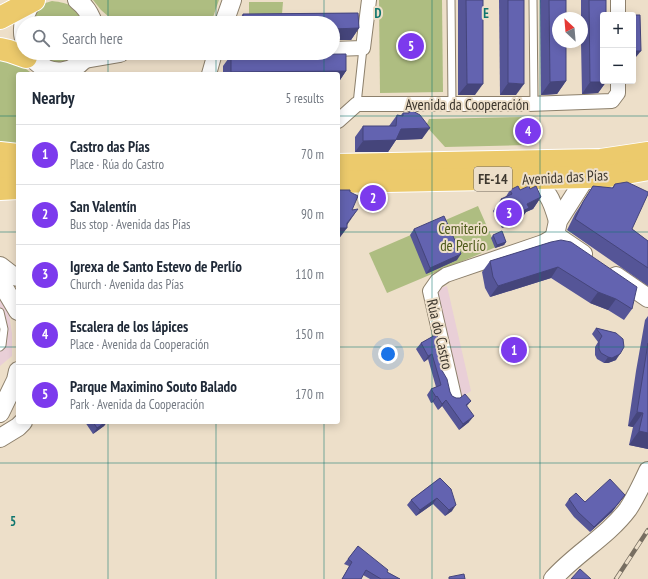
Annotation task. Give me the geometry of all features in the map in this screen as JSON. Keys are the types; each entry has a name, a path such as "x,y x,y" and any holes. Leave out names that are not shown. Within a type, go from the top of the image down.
{"highway":[{"path":"0,18 34,0"},
{"path":"0,49 9,51 16,55"},
{"path":"0,153 16,155"},
{"name":"Avenida das Pías","path":"340,165 600,160 648,153"},
{"name":"Avenida das Pías","path":"340,182 586,177 609,176 648,169"},
{"path":"0,173 16,172"},
{"path":"0,188 16,188"}],"street":[{"path":"20,16 24,9 34,0"},
{"path":"76,0 83,4 93,16"},
{"path":"226,16 232,0"},
{"path":"340,48 364,48 369,0"},
{"path":"618,0 618,12"},
{"path":"31,64 48,71 67,72 83,60"},
{"path":"210,72 213,60"},
{"name":"Avenida da Cooperación","path":"357,104 534,104 612,101 618,93 618,84"},
{"path":"340,120 357,104"},
{"path":"556,228 586,177"},
{"path":"528,179 542,187 553,203 556,228 602,267 648,298"},
{"name":"Rúa do Castro","path":"454,396 430,291 437,281 446,275 543,242 556,228"},
{"path":"0,266 16,277"},
{"path":"0,281 16,308"},
{"path":"0,413 16,380"},
{"path":"0,438 21,424"},
{"path":"553,579 563,568 613,525 627,510 638,493 648,471"}],"lane":[{"path":"451,0 452,104"},
{"path":"533,0 534,104"},
{"path":"357,104 364,48"},
{"path":"0,312 4,330 2,345 0,347"}],"shaded area":[{"path":"447,286 471,391 461,398 436,289"},
{"path":"0,291 7,299 12,334 12,356 0,366"}],"green space":[{"path":"93,0 219,0 213,16 108,16"},
{"path":"379,0 442,0 443,92 380,93"},
{"path":"52,1 64,3 76,10 81,16 33,16 42,4"},
{"path":"249,2 283,2 282,14 249,14"},
{"path":"0,56 11,58 30,72 16,72 16,149 0,147"},
{"path":"48,60 66,60 61,62"},
{"path":"524,117 525,145 445,147 426,126 429,119"},
{"name":"Cemiterio de Perlío","path":"478,206 496,247 387,293 369,253"}],"building":[{"path":"466,0 483,0 483,84 467,84"},
{"path":"508,0 524,0 524,84 508,83"},
{"path":"549,0 566,0 566,12 552,12 552,48 566,48 566,81 550,82"},
{"path":"589,0 606,0 606,12 600,12 600,82 590,82"},
{"path":"358,13 359,28 340,29 340,16 243,16 243,14"},
{"path":"636,15 640,15 641,51 636,51"},
{"path":"340,54 346,54 346,71 231,72 231,60 340,60"},
{"path":"411,110 420,115 430,128 401,129 396,140 363,141 363,126 396,126 397,115 403,116 403,113 409,113"},
{"path":"627,182 648,192 632,229 648,241 648,268 575,219 593,186 613,188 615,184"},
{"path":"518,186 520,190 529,186 530,189 536,186 541,197 527,204 529,208 510,217 501,199 512,194 510,190"},
{"path":"340,190 350,190 350,192 358,196 352,210 358,209 347,223 347,228 340,228"},
{"path":"444,216 461,254 430,268 414,229"},
{"path":"502,231 506,242 497,245 493,235"},
{"path":"561,240 571,242 637,287 632,309 616,299 598,292 558,267 498,286 493,277 490,261"},
{"path":"596,328 616,333 623,339 624,347 620,354 612,358 601,353 599,349 599,341 602,336"},
{"path":"437,334 444,365 440,367 447,379 452,396 460,398 465,394 471,401 466,405 474,416 463,424 446,400 442,404 431,389 441,385 432,354 428,356 421,343"},
{"path":"648,343 648,433 639,431 643,413 637,412"},
{"path":"94,424 103,424 97,428"},
{"path":"440,478 451,489 456,505 449,510 437,498 420,510 411,500"},
{"path":"610,479 625,495 594,527 578,512 569,499 576,493 585,502"},
{"path":"358,546 388,570 387,572 400,579 381,579 366,570 361,579 342,579 352,562 348,559"},
{"path":"580,569 591,579 571,579"},
{"path":"464,574 465,579 449,579 449,577"}],"railway":[{"path":"616,579 648,530"}],"place":[{"name":"Parque Maximino Souto Balado","path":"411,46"},
{"name":"Escalera de los lápices","path":"528,131"},
{"name":"San Valentín","path":"373,198"},
{"name":"Igrexa de Santo Estevo de Perlío","path":"509,213"},
{"name":"Castro das Pías","path":"514,350"}]}
